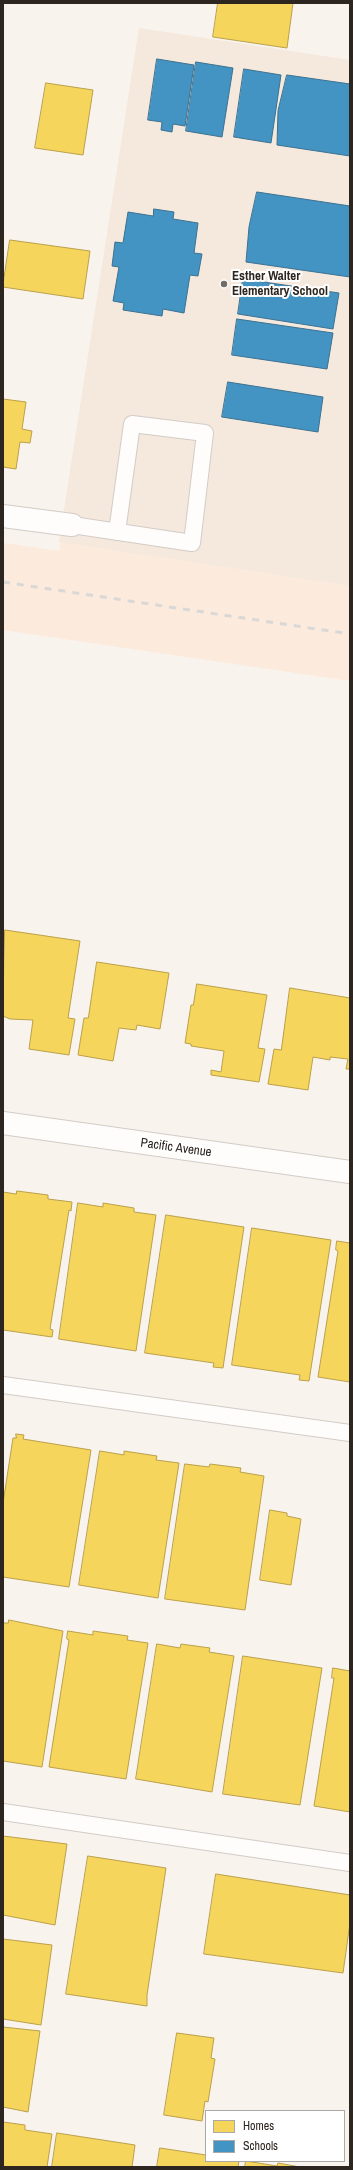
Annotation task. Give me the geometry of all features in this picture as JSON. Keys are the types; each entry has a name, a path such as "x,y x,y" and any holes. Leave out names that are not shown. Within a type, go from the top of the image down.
{"street":[{"path":"3,516 72,525"},
{"name":"Pacific Avenue","path":"3,1124 350,1172"}],"lane":[{"path":"72,525 117,532 192,543 205,433 132,424 117,532"},
{"path":"3,1385 350,1433"},
{"path":"3,1812 350,1862"}],"shaded area":[{"name":"Esther Walter Elementary School","path":"139,28 350,60 350,586 59,542"},
{"path":"61,542 350,586 350,681 3,630 3,543 59,551"}],"building: Homes":[{"path":"218,3 293,3 287,48 213,37"},
{"path":"46,83 93,90 83,155 35,148"},
{"path":"10,240 90,251 83,299 3,287"},
{"path":"3,399 26,402 22,429 32,431 30,443 20,442 16,469 3,467"},
{"path":"5,930 80,941 68,1018 75,1019 69,1055 29,1049 33,1020 10,1019 3,1016"},
{"path":"97,962 169,973 160,1029 137,1025 136,1030 119,1028 113,1061 78,1055 84,1018 88,1018"},
{"path":"197,984 267,995 258,1048 265,1049 259,1082 211,1075 211,1070 221,1072 224,1051 191,1046 191,1044 185,1043 191,1005 193,1005"},
{"path":"290,988 350,998 350,1069 346,1069 348,1059 330,1057 330,1060 313,1057 308,1090 268,1084 274,1049 281,1050"},
{"path":"17,1191 48,1195 48,1199 72,1202 71,1211 69,1210 50,1329 53,1330 52,1337 3,1330 3,1192 16,1194"},
{"path":"78,1203 103,1207 103,1203 134,1208 134,1212 156,1215 136,1351 59,1339"},
{"path":"166,1215 244,1227 223,1368 213,1367 214,1363 145,1353"},
{"path":"252,1228 331,1240 309,1381 299,1380 300,1375 232,1365"},
{"path":"337,1241 350,1243 350,1382 318,1377 338,1251 336,1250"},
{"path":"16,1434 24,1435 23,1439 91,1450 69,1587 3,1577 3,1503 13,1438 16,1438"},
{"path":"100,1451 124,1455 124,1451 157,1456 156,1460 179,1463 158,1598 79,1585"},
{"path":"185,1464 209,1467 210,1464 241,1468 240,1472 264,1476 245,1610 165,1599"},
{"path":"270,1510 287,1513 287,1516 301,1519 291,1585 260,1580"},
{"path":"9,1620 63,1631 42,1767 3,1761 3,1623 8,1623"},
{"path":"68,1631 93,1635 93,1631 128,1636 127,1640 148,1643 126,1779 49,1767 69,1640 67,1639"},
{"path":"157,1644 180,1648 181,1644 210,1648 209,1652 234,1656 212,1792 136,1779"},
{"path":"243,1656 322,1668 300,1805 223,1794"},
{"path":"333,1668 350,1671 350,1812 314,1806 334,1678 332,1678"},
{"path":"3,1836 67,1844 55,1925 3,1915"},
{"path":"88,1856 166,1868 147,1995 147,2006 66,1994"},
{"path":"216,1874 350,1895 350,1923 343,1973 204,1954"},
{"path":"3,1939 52,1945 41,2025 3,2019"},
{"path":"3,2027 40,2031 28,2112 3,2107"},
{"path":"177,2033 214,2038 211,2058 215,2059 208,2102 205,2101 202,2121 164,2115"},
{"path":"3,2122 25,2125 25,2130 52,2134 47,2167 3,2167"},
{"path":"57,2133 135,2145 132,2167 52,2167"},
{"path":"160,2148 205,2155 205,2162 239,2162 238,2167 157,2167"},
{"path":"246,2162 252,2162 277,2166 278,2163 300,2167 245,2167"}],"building: Schools":[{"path":"157,59 194,65 185,126 173,124 172,132 161,130 162,122 148,120"},
{"path":"196,62 233,68 222,137 186,131"},
{"path":"244,69 281,75 271,143 234,137"},
{"path":"287,75 350,84 350,156 277,145 278,111"},
{"path":"257,192 350,206 350,277 246,262 249,227"},
{"path":"154,209 174,212 173,219 198,223 194,253 202,254 198,276 190,275 184,313 163,309 162,316 123,310 124,303 113,301 119,267 112,266 115,242 123,243 128,212 153,216"},
{"path":"243,279 339,293 333,329 238,314"},
{"path":"237,319 333,333 327,369 232,355"},
{"path":"228,382 323,397 318,432 222,417"}],"railway":[{"path":"3,582 350,634"}],"place":[{"name":"Esther Walter Elementary School","path":"224,284"}]}
